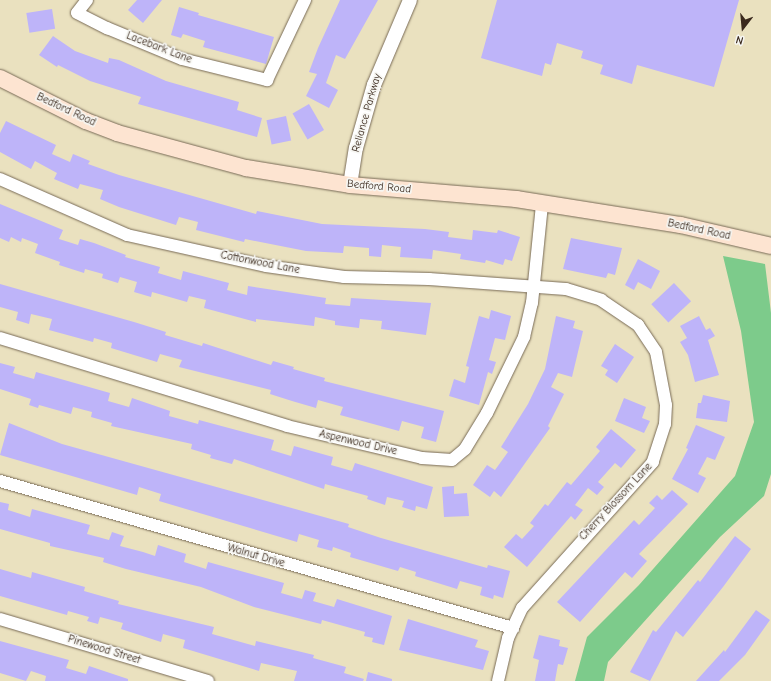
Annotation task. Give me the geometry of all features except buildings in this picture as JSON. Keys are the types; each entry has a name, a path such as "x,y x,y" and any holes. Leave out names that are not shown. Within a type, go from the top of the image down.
{"main road":[{"name":"Bedford Road","path":"0,78 86,121 151,144 246,168 350,185 516,199 681,225 771,246"}],"street":[{"name":"Lacebark Lane","path":"87,0 77,13 182,59 267,80 305,0"},
{"name":"Reliance Parkway","path":"350,185 356,148 374,85 410,0"},
{"name":"Cottonwood Lane","path":"0,179 127,235 266,266 344,277 429,279 534,287"},
{"name":"Aspenwood Drive","path":"0,338 287,426 422,458 452,460 465,449 506,380 524,337 534,287 542,204"},
{"name":"Cherry Blossom Lane","path":"498,681 513,628 522,608 536,590 653,462 665,424 666,405 656,352 638,325 601,300 566,289 534,287"},
{"name":"Walnut Drive","path":"0,481 513,628"},
{"name":"Pinewood Street","path":"0,619 208,681"}],"green space":[{"path":"723,256 765,264 771,313 771,474 764,496 720,537 608,662 604,681 575,681 587,637 639,585 735,476 754,422 741,331"}]}
